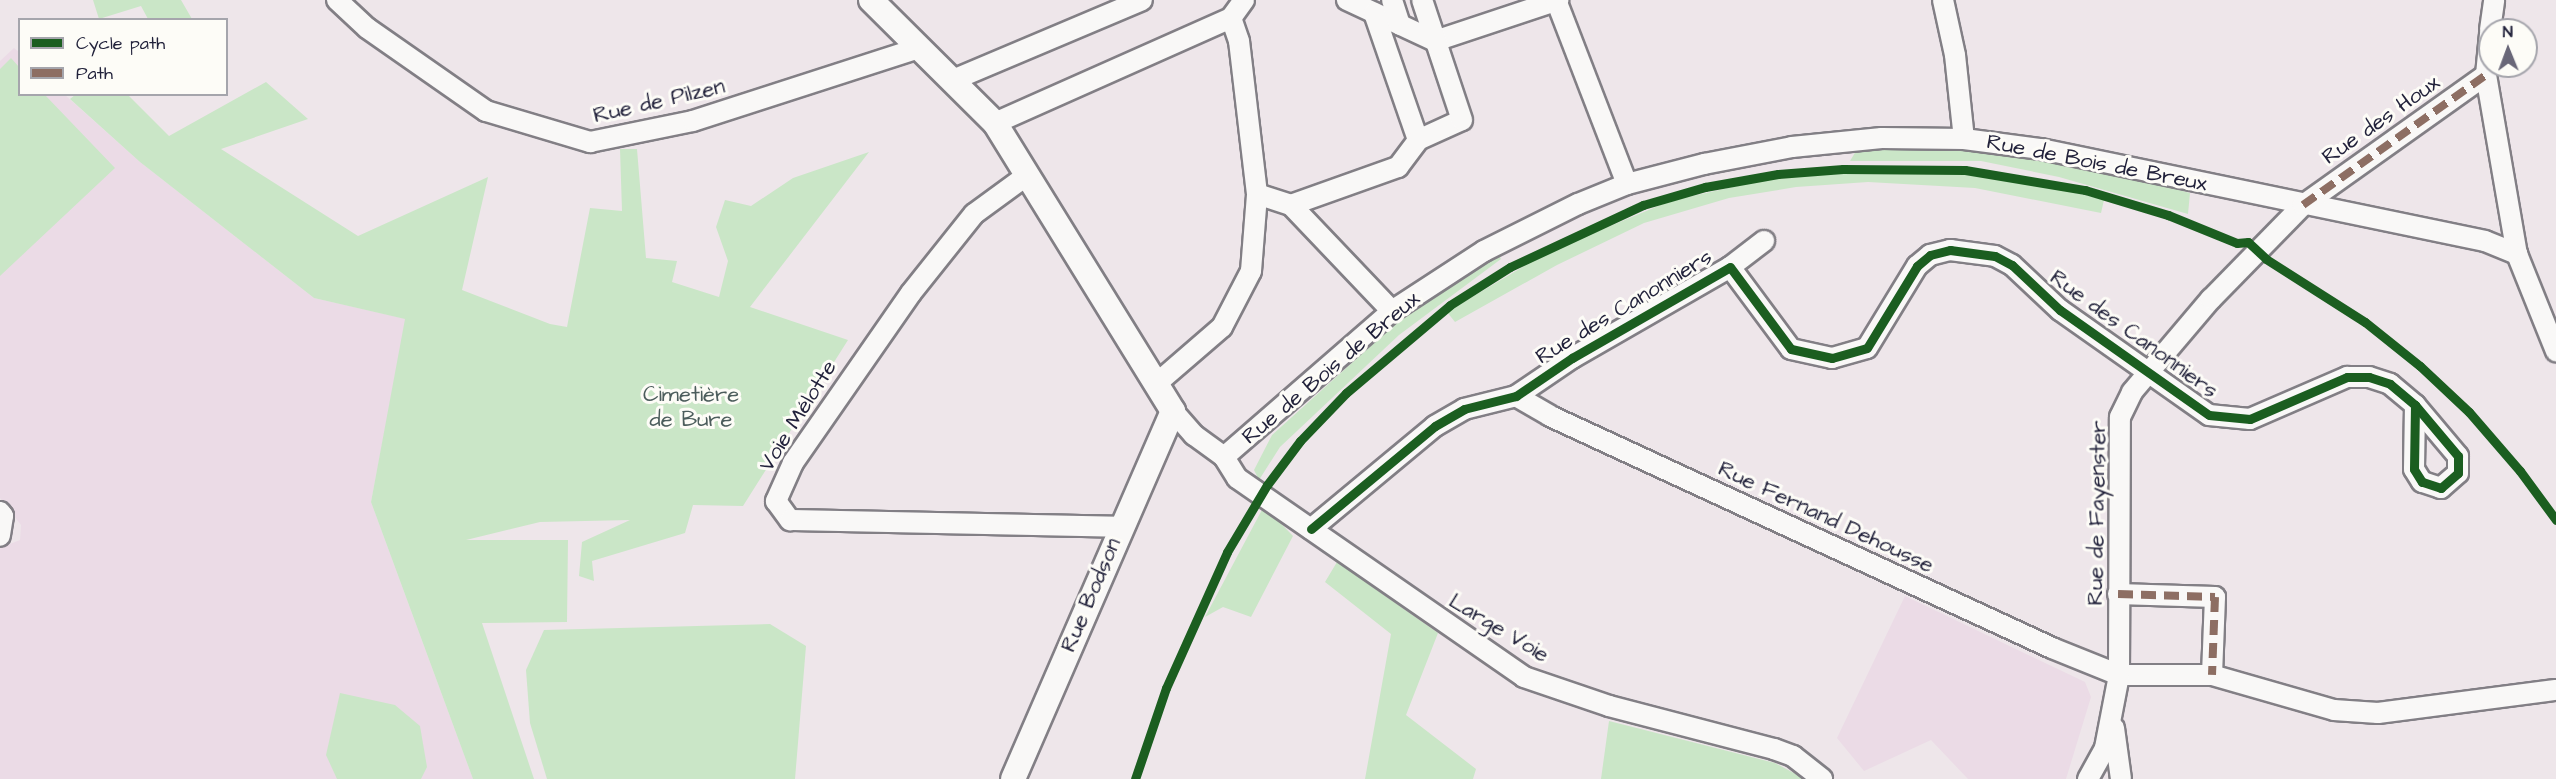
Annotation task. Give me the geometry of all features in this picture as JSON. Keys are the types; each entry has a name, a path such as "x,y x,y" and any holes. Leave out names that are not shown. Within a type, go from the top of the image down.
{"street":[{"name":"Rue de Pilzen","path":"337,0 367,28 486,111 590,142 693,121 916,49"},
{"path":"871,0 916,49 953,80 995,123 1173,411"},
{"path":"953,80 1142,0"},
{"path":"995,123 1231,18 1244,0"},
{"path":"1347,0 1435,41 1556,0 1628,184"},
{"path":"1392,0 1400,25"},
{"path":"1292,205 1398,166 1418,140 1462,120 1422,0"},
{"path":"1943,0 1955,55 1964,139"},
{"path":"2492,18 2494,0"},
{"path":"1374,13 1418,140"},
{"path":"1156,384 1222,327 1251,271 1257,194 1239,41 1231,18"},
{"name":"Rue des Houx","path":"2303,205 2482,78"},
{"path":"2487,78 2517,254 2556,351"},
{"name":"Rue de Bois de Breux","path":"1224,457 1392,311 1484,251 1578,204 1628,184 1704,164 1792,147 1882,138 1964,139 2041,149 2485,241 2517,254"},
{"name":"Voie Mélotte","path":"1026,176 974,214 910,293 793,463 776,501 790,520 1120,527"},
{"path":"1257,194 1292,205 1392,311"},
{"name":"Rue de Fayenster","path":"2088,779 2104,748 2119,675 2120,417 2132,392 2150,374 2211,299 2303,205"},
{"name":"Rue des Canonniers","path":"1311,529 1435,426 1464,409 1516,396 1572,358 1730,267 1764,241"},
{"name":"Rue des Canonniers","path":"1730,267 1791,349 1832,358 1867,348 1917,266 1930,255 1950,250 1995,256 2012,265 2060,309 2209,415 2250,419 2347,377 2369,377 2390,384 2415,405"},
{"name":"Rue Fernand Dehousse","path":"1516,396 1560,421 2052,648 2119,675"},
{"name":"Rue Bodson","path":"1013,779 1120,527 1173,411"},
{"name":"Large Voie","path":"1173,411 1194,435 1224,457 1237,478 1524,677 1609,706 1774,749 1793,756 1822,779"},
{"path":"0,512 3,516 0,536"},
{"path":"2118,594 2215,597 2212,675"},
{"path":"2119,675 2212,675 2334,710 2378,712 2556,690"},
{"path":"2112,713 2121,779"}],"shaded area":[{"path":"14,48 18,51 18,96 66,96 140,162 314,298 406,319 371,502 473,779 0,779 0,548 20,540 21,525 0,498 0,61"},
{"path":"1905,596 2085,682 2091,697 2066,779 1968,779 1931,740 1864,771 1837,738"}],"green space":[{"path":"93,0 181,0 191,18 147,18 141,6 99,18"},
{"path":"11,58 18,66 18,96 46,96 115,168 0,276 0,69"},
{"name":"Cimetière de Bure","path":"266,82 308,119 221,149 358,236 488,177 462,290 550,324 567,327 590,208 622,211 620,149 637,149 646,258 677,261 672,282 719,297 728,261 716,227 725,200 751,206 793,178 869,152 750,307 848,340 743,506 693,505 685,533 592,561 594,581 579,576 582,542 630,520 540,522 466,540 568,540 567,622 482,623 534,779 473,779 371,502 405,319 314,298 140,162 70,99 74,96 129,96 169,136"},
{"path":"1975,147 2113,172 2190,193 2188,214 2059,177 1981,161 1850,161 1856,151"},
{"path":"1917,169 2041,184 2104,200 2101,213 1975,188 1868,182 1796,187 1729,198 1644,223 1557,265 1455,322 1447,312 1546,253 1670,201 1778,177"},
{"path":"1499,255 1501,259 1399,335 1280,447 1259,480 1254,470 1272,435 1395,324"},
{"path":"1264,506 1293,536 1251,617 1223,607 1205,617"},
{"path":"1337,562 1438,633 1406,715 1476,769 1473,779 1365,779 1391,634 1325,582"},
{"path":"770,624 806,646 795,779 547,779 530,723 526,670 544,630"},
{"path":"340,693 395,705 420,726 427,767 421,779 337,779 326,755"},
{"path":"1609,721 1775,763 1805,779 1601,779"}],"marked path":[{"path":"2303,205 2482,78"},
{"path":"2118,594 2215,597 2212,675"}],"cycle path":[{"path":"1135,779 1166,688 1227,552 1267,485 1300,441 1346,393 1450,305 1510,267 1643,205 1705,187 1778,174 1843,169 1965,170 2085,190 2168,215 2237,243 2248,242 2266,259 2365,322 2420,366 2469,412 2520,471 2556,520"},
{"path":"1311,529 1435,426 1464,409 1516,396 1572,358 1730,267 1791,349 1832,358 1867,348 1917,266 1930,255 1950,250 1995,256 2012,265 2060,310 2209,415 2250,419 2347,377 2369,377 2390,384 2415,405 2458,456 2458,473 2441,488 2422,482 2414,469 2415,405"}]}
